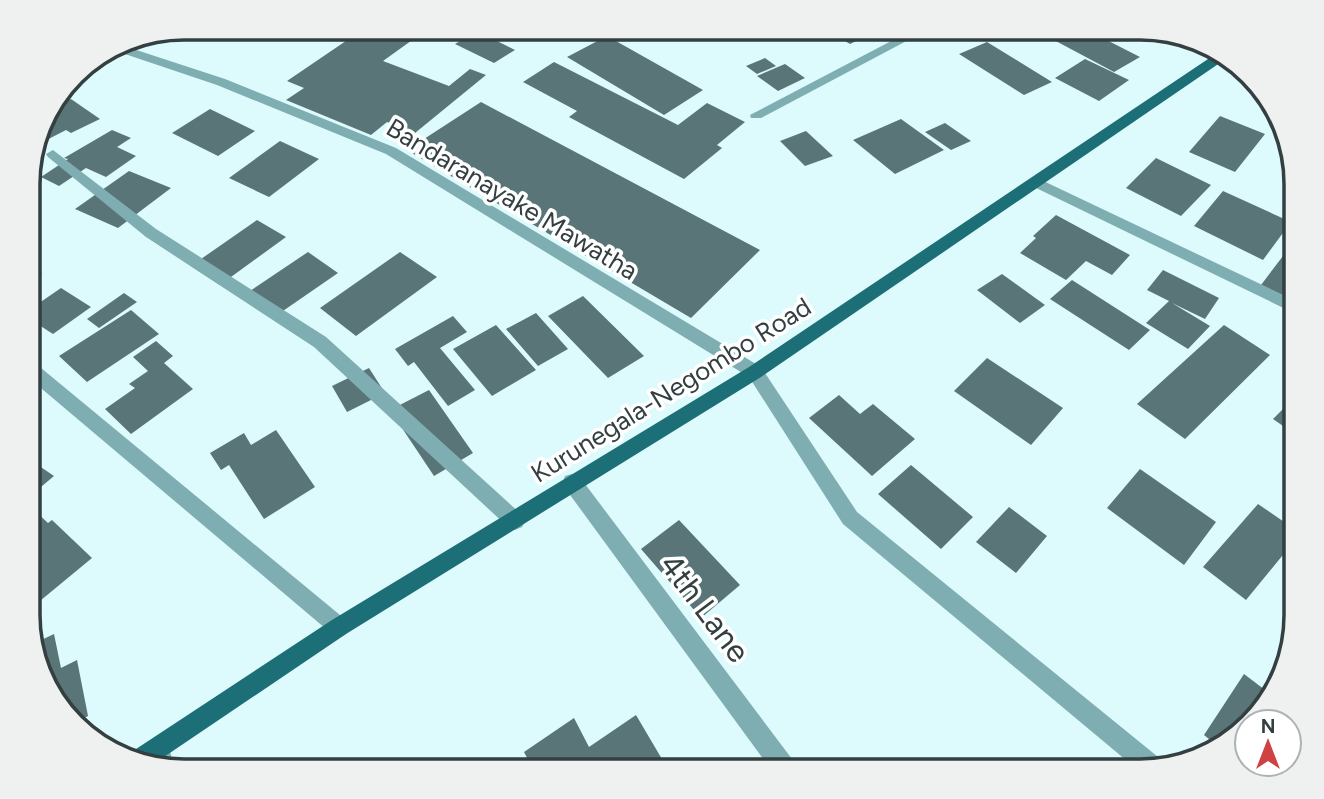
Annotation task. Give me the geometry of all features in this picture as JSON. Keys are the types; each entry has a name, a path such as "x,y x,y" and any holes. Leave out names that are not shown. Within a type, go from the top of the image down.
{"main road":[{"name":"Kurunegala-Negombo Road","path":"157,756 339,627 755,372 1214,61"}],"street":[{"path":"756,115 901,40"},
{"name":"Bandaranayake Mawatha","path":"130,51 220,82 391,151 755,372"},
{"path":"53,154 151,233 320,342 515,521"},
{"path":"1035,182 1283,302"},
{"path":"755,372 850,518 1142,758"},
{"path":"40,377 339,627"},
{"name":"4th Lane","path":"572,482 778,758"}],"building":[{"path":"1054,40 1107,40 1140,57 1114,72"},
{"path":"346,41 411,41 383,61 449,86 470,69 486,75 415,133 387,122 371,135 286,100 304,88 287,81"},
{"path":"461,41 496,41 515,50 494,63 455,44"},
{"path":"598,41 615,41 703,90 664,115 567,57"},
{"path":"987,42 1052,82 1024,95 959,54"},
{"path":"765,58 776,66 757,74 746,66"},
{"path":"1085,59 1129,80 1099,101 1055,78"},
{"path":"554,62 678,125 707,103 745,122 717,145 722,148 684,179 569,117 577,111 523,82"},
{"path":"785,64 805,78 778,91 757,76"},
{"path":"71,99 100,119 71,133 66,130 47,140 51,129 66,101"},
{"path":"481,102 760,250 691,318 407,150"},
{"path":"210,109 255,131 218,156 172,133"},
{"path":"1220,116 1265,134 1235,172 1189,152"},
{"path":"901,119 944,150 895,174 853,140"},
{"path":"945,123 971,141 951,150 925,132"},
{"path":"112,130 131,138 117,147 136,156 106,177 86,168 59,186 41,177 68,159 64,158"},
{"path":"806,131 833,156 805,166 780,141"},
{"path":"280,141 319,159 269,197 229,178"},
{"path":"1156,158 1211,185 1181,216 1126,188"},
{"path":"129,171 171,188 118,228 75,209"},
{"path":"1223,191 1283,218 1283,233 1263,260 1194,226"},
{"path":"1056,215 1130,255 1112,275 1086,261 1066,280 1020,253 1036,238 1033,236"},
{"path":"257,220 286,237 220,285 191,266"},
{"path":"308,252 338,273 280,313 250,291"},
{"path":"400,252 437,277 356,336 320,308"},
{"path":"1283,256 1283,296 1261,285"},
{"path":"1163,270 1219,298 1205,319 1172,303 1210,326 1188,349 1146,323 1169,301 1147,290"},
{"path":"1002,274 1045,305 1020,323 977,290"},
{"path":"1072,280 1150,330 1129,350 1050,299"},
{"path":"61,288 91,307 53,334 40,326 40,302"},
{"path":"124,293 137,302 99,328 87,319"},
{"path":"583,296 644,356 608,378 548,316"},
{"path":"131,310 159,334 87,382 59,356"},
{"path":"536,313 568,349 538,366 506,329"},
{"path":"453,316 467,332 440,348 475,390 448,406 414,362 408,366 395,349"},
{"path":"496,325 536,370 492,396 453,349"},
{"path":"1224,325 1270,355 1185,439 1137,404"},
{"path":"156,341 173,356 164,363 193,389 131,434 105,409 135,388 129,384 148,371 133,357"},
{"path":"987,358 1063,408 1031,445 954,391"},
{"path":"369,368 385,393 347,412 332,386"},
{"path":"429,390 473,453 434,476 390,410"},
{"path":"839,395 860,414 873,404 915,439 872,476 809,418"},
{"path":"1283,409 1283,426 1273,419"},
{"path":"276,430 315,487 264,519 229,465 221,470 210,453 244,433 251,445"},
{"path":"911,465 973,517 941,549 878,494"},
{"path":"40,466 54,476 40,488"},
{"path":"1140,469 1216,522 1184,565 1107,508"},
{"path":"1258,504 1283,521 1283,555 1246,600 1203,567"},
{"path":"1009,507 1047,536 1016,573 976,542"},
{"path":"40,515 48,523 52,520 92,558 40,601"},
{"path":"679,520 740,585 701,618 641,549"},
{"path":"54,634 61,668 77,660 88,716 82,717 64,695 51,670 42,640"},
{"path":"1244,674 1263,689 1260,695 1250,708 1233,708 1233,725 1211,740 1204,735"},
{"path":"636,715 662,759 527,759 524,752 574,718 589,747"}]}
